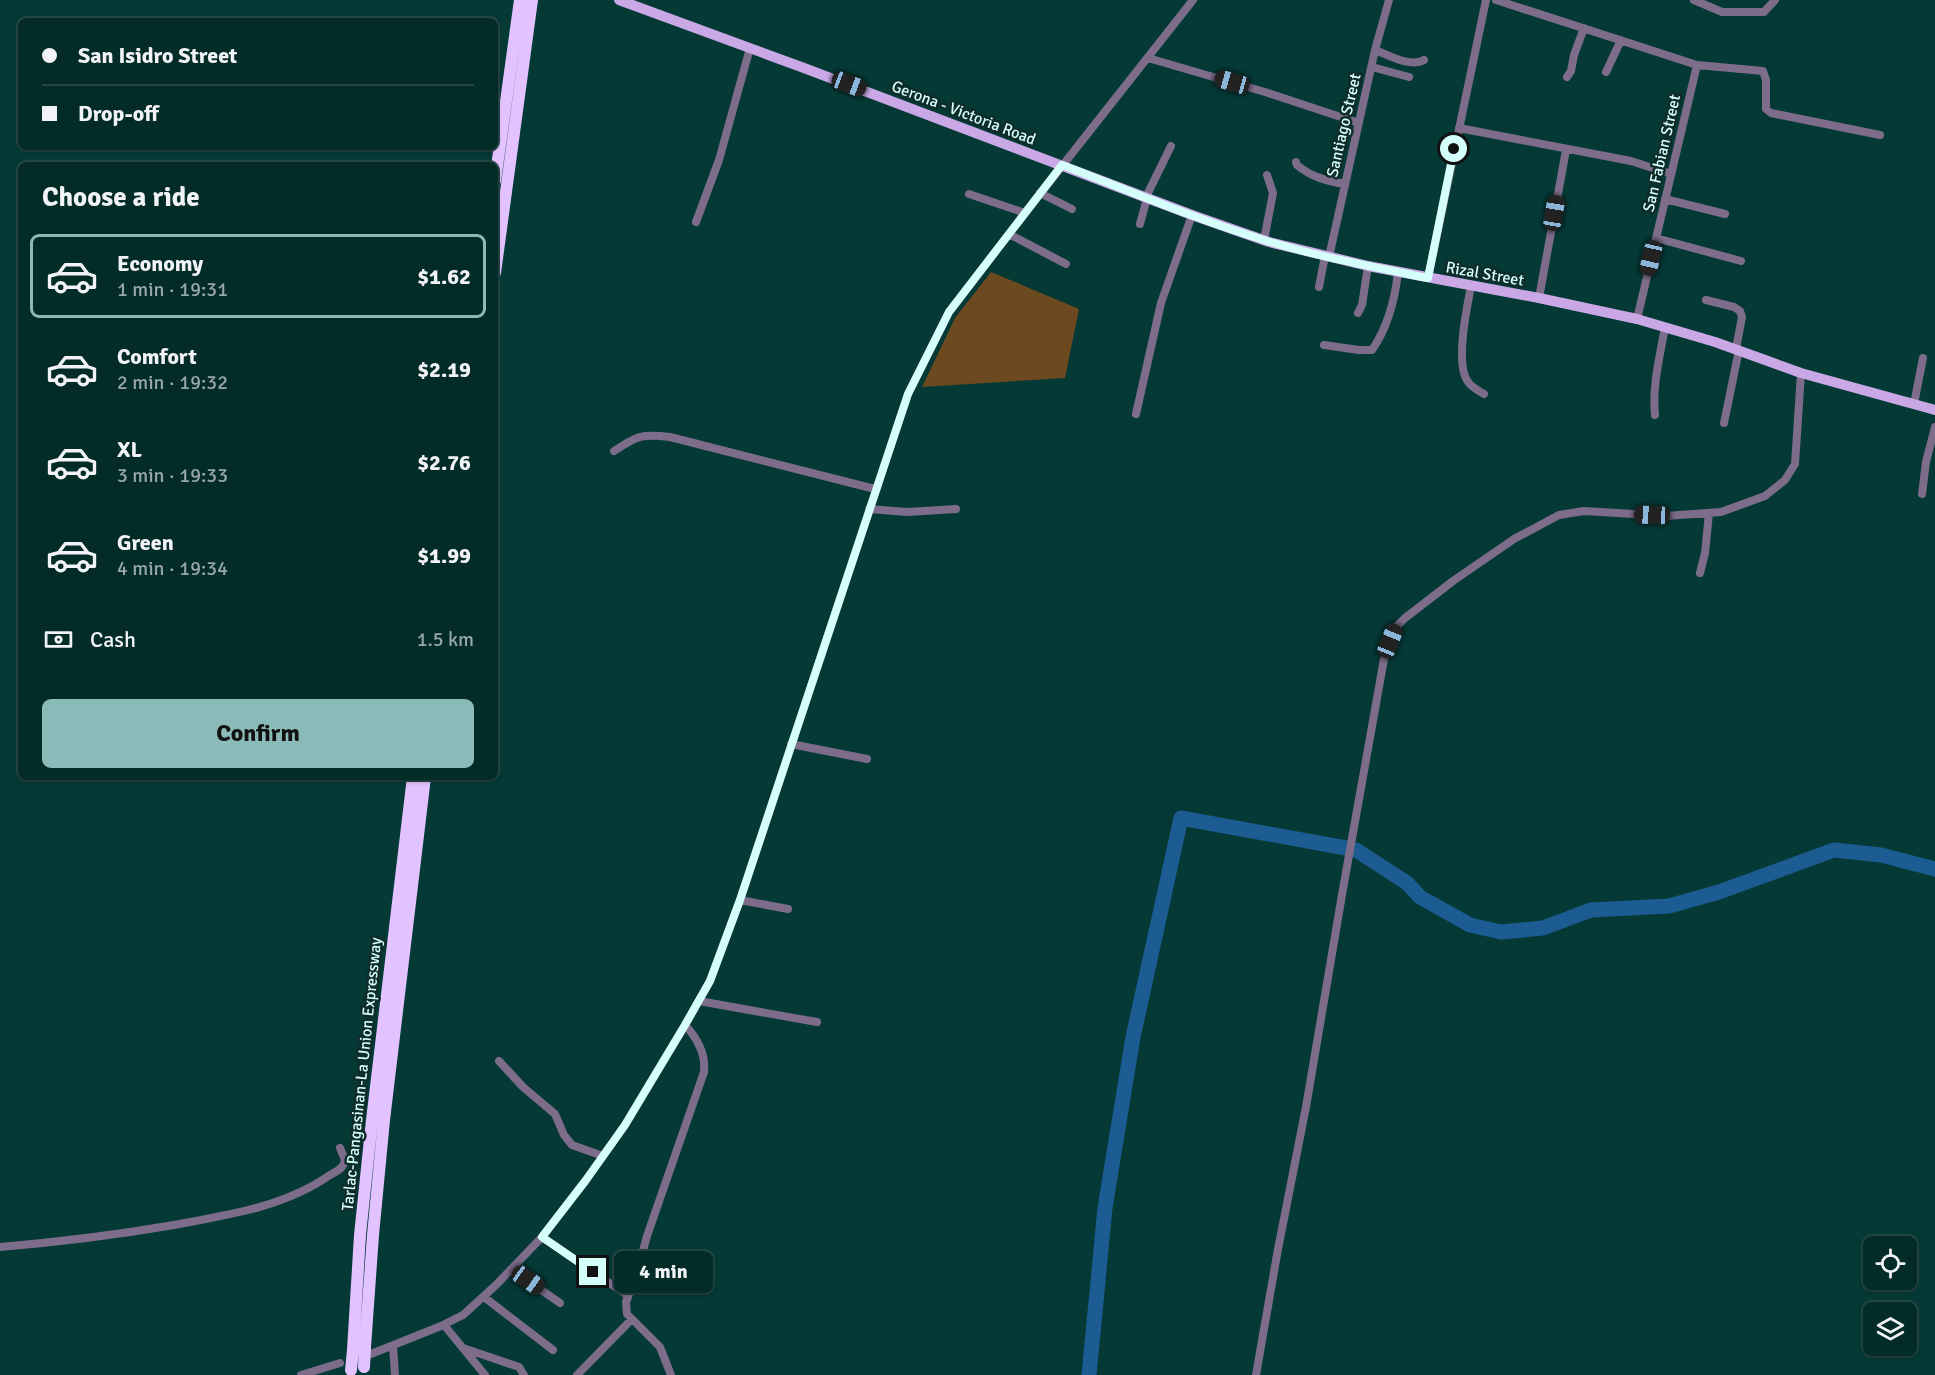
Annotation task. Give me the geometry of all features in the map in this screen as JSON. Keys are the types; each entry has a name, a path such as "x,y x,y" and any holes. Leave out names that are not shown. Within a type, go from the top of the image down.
{"highway":[{"path":"498,162 519,0"},
{"path":"498,251 532,0"},
{"name":"Tarlac-Pangasinan-La Union Expressway","path":"351,1373 360,1235 370,1131 413,780"},
{"name":"Tarlac-Pangasinan-La Union Expressway","path":"364,1371 368,1350 373,1235 384,1120 425,780"}],"main road":[{"name":"Gerona - Victoria Road","path":"619,0 1062,165"},
{"name":"Rizal Street","path":"1062,165 1264,240 1368,266 1637,319 1738,350 1801,373"},
{"path":"1801,373 1935,410"}],"street":[{"path":"368,1350 393,1346 444,1325 463,1315 484,1297 542,1237 625,1125 710,981 740,900 908,394 924,359 949,312 1193,0"},
{"name":"Santiago Street","path":"1319,287 1389,0"},
{"path":"1428,278 1486,0"},
{"path":"1496,0 1697,65 1763,71 1766,80 1766,109 1771,113 1880,135"},
{"path":"1694,0 1722,12 1743,13 1764,12 1775,0"},
{"path":"1568,77 1584,28"},
{"path":"1606,72 1622,40"},
{"path":"696,222 719,160 750,48"},
{"path":"1375,50 1409,63 1419,63 1424,60"},
{"path":"1148,58 1265,92 1359,123"},
{"name":"San Fabian Street","path":"1637,319 1697,65"},
{"path":"1372,67 1409,77"},
{"path":"1459,128 1631,161 1671,174"},
{"path":"1140,224 1147,198 1171,146"},
{"path":"1539,298 1566,150"},
{"path":"1296,162 1301,169 1316,177 1345,184"},
{"path":"1264,240 1273,193 1267,175"},
{"path":"969,194 1025,213"},
{"path":"1040,194 1072,209"},
{"path":"1665,199 1725,214"},
{"path":"1136,414 1161,303 1192,215"},
{"path":"1009,234 1066,264"},
{"path":"1656,238 1741,261"},
{"path":"1358,313 1362,305 1368,266"},
{"path":"1324,345 1372,350 1379,340 1388,317 1396,292 1398,272"},
{"path":"1472,286 1463,328 1464,370 1467,382 1484,394"},
{"path":"1706,300 1734,307 1740,311 1742,317 1724,423"},
{"path":"1655,415 1657,367 1665,327"},
{"path":"1914,404 1923,358"},
{"path":"1256,1375 1306,1107 1384,659 1395,628 1453,581 1523,533 1559,515 1584,511 1666,516 1722,512 1765,496 1791,473 1795,464 1801,373"},
{"path":"1922,494 1926,462 1935,427"},
{"path":"614,451 626,442 644,435 670,437 876,489"},
{"path":"869,509 907,512 956,509"},
{"path":"1700,573 1709,513"},
{"path":"791,744 867,759"},
{"path":"740,900 788,909"},
{"path":"699,1000 817,1022"},
{"path":"671,1375 660,1347 627,1314 626,1309 627,1295 637,1273 647,1236 704,1072 704,1057 698,1042 685,1025"},
{"path":"499,1061 555,1114 564,1135 572,1145 603,1156"},
{"path":"0,1247 150,1229 233,1214 272,1203 312,1187 343,1167 345,1160 340,1148"},
{"path":"542,1237 627,1295"},
{"path":"511,1269 560,1303"},
{"path":"484,1297 554,1350"},
{"path":"577,1375 632,1319"},
{"path":"444,1325 485,1375"},
{"path":"393,1346 395,1375"},
{"path":"463,1348 519,1367 524,1375"},
{"path":"301,1375 340,1363"}],"shaded area":[{"path":"991,272 1079,309 1065,378 922,387 955,318"}],"waterway":[{"path":"1089,1375 1105,1208 1133,1037 1181,818 1346,848"},
{"path":"1356,850 1407,883 1420,897 1470,925 1501,932 1543,928 1591,910 1669,906 1719,892 1834,850 1881,855 1935,869"}],"route":[{"path":"593,1272 542,1237 625,1125 710,981 740,900 908,394 949,312 1062,165 1269,242 1428,278 1454,149"}]}
